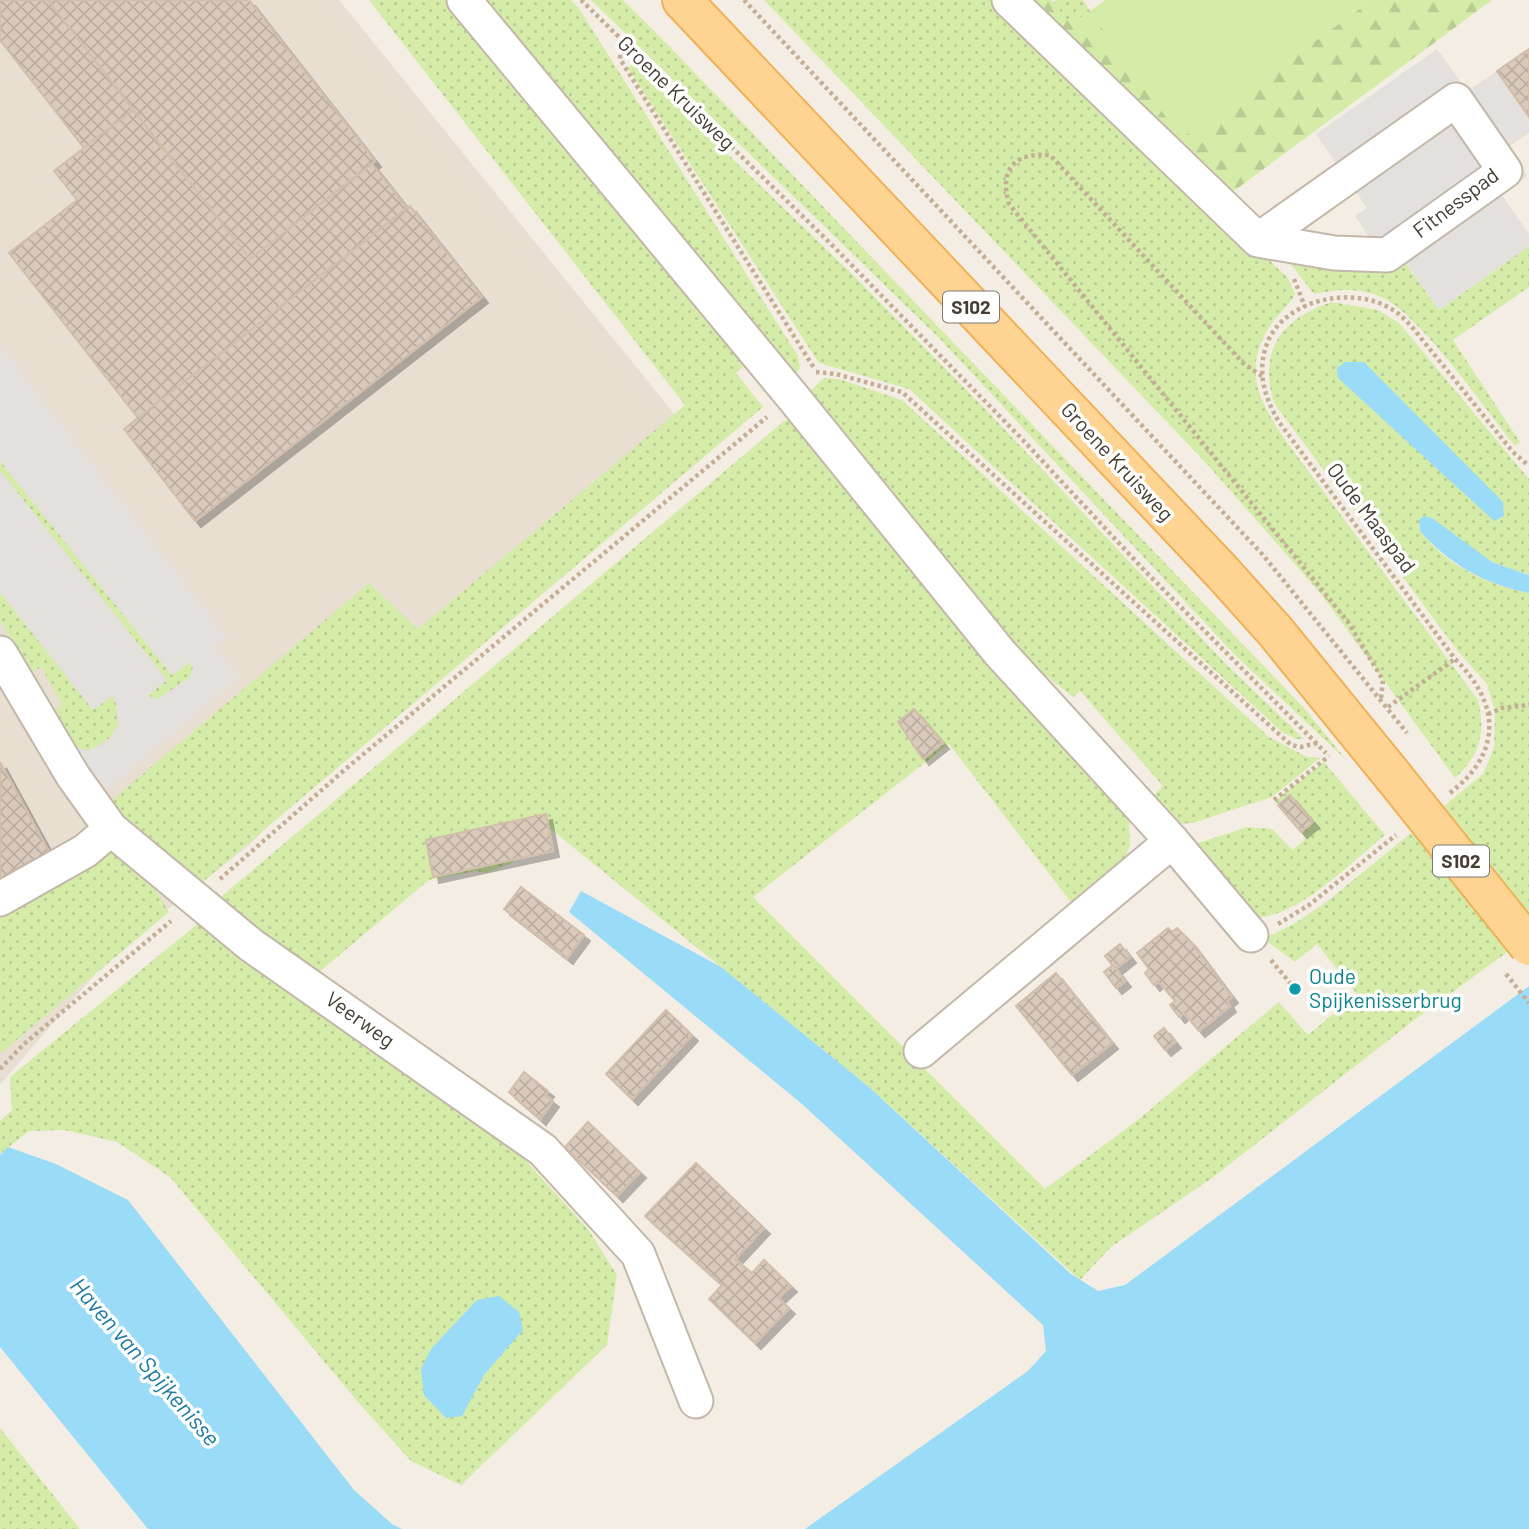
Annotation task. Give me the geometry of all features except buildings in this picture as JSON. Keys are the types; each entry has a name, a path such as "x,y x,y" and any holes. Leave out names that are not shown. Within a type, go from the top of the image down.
{"main road":[{"name":"Groene Kruisweg","path":"682,0 1275,631 1529,946"}],"street":[{"path":"464,0 792,396 1000,653 1172,841 1251,934"},
{"path":"1009,0 1258,240"},
{"name":"Fitnesspad","path":"1457,100 1505,171 1387,254 1334,253 1258,240 1457,100"},
{"name":"Veerweg","path":"0,653 73,776 111,829 251,945 315,987 543,1150 638,1254 696,1401"},
{"path":"0,899 85,851 111,829"},
{"path":"921,1051 1172,841"}],"path":[{"name":"Groene Kruisweg","path":"581,0 826,239 1022,439 1144,570 1329,756 1274,800"},
{"name":"Groene Kruisweg","path":"744,0 1209,496 1271,565 1408,735"},
{"path":"620,40 620,60 816,372 836,374 902,392 1291,745 1301,747 1317,743"},
{"path":"1262,376 1244,364 1050,155 1033,154 1016,161 1006,176 1005,190 1009,204 1348,622 1383,680 1381,699"},
{"name":"Oude Maaspad","path":"1447,795 1468,779 1485,754 1488,714 1475,678 1455,659 1279,422 1267,402 1262,376 1268,343 1275,329 1305,307 1332,297 1368,300 1393,310 1414,330 1513,452 1529,466"},
{"path":"0,1069 24,1044 348,767 792,396"},
{"path":"1388,707 1455,659"},
{"path":"1488,714 1502,708 1529,705"},
{"path":"1295,989 1251,934 1281,923 1309,905 1405,828"}],"shaded area":[{"path":"0,0 339,0 680,421 249,845 115,951 0,1085"},
{"path":"1437,49 1467,91 1497,71 1529,117 1529,133 1507,148 1527,176 1501,194 1529,234 1529,246 1439,310 1387,236 1374,244 1355,216 1367,208 1316,134"},
{"path":"0,345 227,637 214,646 240,677 108,789 70,744 86,751 107,743 118,725 116,702 112,696 93,710 0,592 0,471 167,680 148,695 157,700 190,677 193,668 190,662 172,675 0,461"}],"green space":[{"path":"369,0 449,0 751,360 736,373 763,407 204,881 198,881 105,806 369,583 418,629 685,405"},
{"path":"474,0 571,0 578,7 798,356 800,368 796,374 788,375"},
{"path":"591,0 623,0 670,47 1305,709 1347,761 1234,654 940,339"},
{"path":"764,0 998,0 1288,278 1295,294 1272,323 1257,355 1255,370 1261,398 1286,441 1478,700 1481,723 1479,743 1470,761 1455,778 1321,594 1207,464"},
{"path":"1022,0 1051,0 1071,25 1090,11 1182,137 1372,0 1492,0 1227,196"},
{"path":"1083,0 1090,11 1071,25 1053,2"},
{"path":"1105,0 1372,0 1181,138 1090,11"},
{"path":"633,63 855,277 989,413 1226,664 1304,739 1297,739 1282,732 909,389 819,363 628,68"},
{"path":"1529,246 1529,287 1453,340 1520,442 1515,446 1434,343 1399,308 1375,294 1366,292 1340,290 1314,294 1283,254 1404,261 1439,310"},
{"path":"1332,302 1378,310 1399,323 1529,479 1529,575 1492,562 1424,516 1420,520 1419,528 1440,552 1467,571 1497,584 1529,593 1529,936 1413,1021 1212,1178 1111,1247 1080,1280 869,1087 542,822 512,863 486,873 477,871 429,880 312,978 221,906 222,896 784,421 792,418 1129,820 1130,846 1124,860 1074,906 949,744 753,897 1045,1189 1139,1119 1279,1002 1308,1035 1357,994 1317,944 1295,962 1264,939 1297,922 1329,900 1483,774 1494,748 1495,711 1487,684 1457,650 1274,403 1269,367 1278,339 1287,327 1300,317"},
{"path":"824,378 839,379 902,400 1269,737 1305,756 1320,758 1272,797 1193,823 1175,824 1147,802 1163,786 1080,691 1073,697 1008,646 809,392"},
{"path":"0,461 172,675 190,662 193,668 190,677 157,700 148,695 167,680 0,471"},
{"path":"0,592 93,710 112,696 119,715 118,723 115,731 103,743 86,751 70,744 52,712 62,705 41,667 30,673 0,620"},
{"path":"1324,762 1385,835 1306,899 1289,909 1254,918 1189,846 1247,827 1272,829 1293,850 1306,838 1275,801"},
{"path":"108,849 156,891 169,912 0,1054 0,911"},
{"path":"206,917 516,1150 588,1229 617,1275 607,1345 461,1485 411,1461 358,1402 170,1177 117,1142 64,1130 29,1131 0,1154 0,1121 12,1110 10,1077"},
{"path":"0,1428 80,1529 0,1529"}],"water":[{"path":"1345,362 1364,362 1503,502 1504,516 1494,521 1338,378 1337,368"},
{"path":"1424,516 1432,518 1492,562 1529,575 1529,593 1483,578 1456,563 1420,531 1419,520"},
{"path":"581,891 721,967 869,1087 1071,1274 1098,1291 1125,1285 1529,986 1529,1529 805,1529 1028,1371 1046,1351 1043,1325 802,1104 569,912"},
{"name":"Haven van Spijkenisse","path":"8,1147 56,1164 128,1200 354,1490 392,1524 402,1529 148,1529 0,1347 0,1155"},
{"path":"499,1296 519,1312 523,1330 484,1375 462,1416 446,1418 424,1395 421,1369 431,1349 477,1300"}],"place":[{"name":"Oude Spijkenisserbrug","path":"1295,989"}]}
